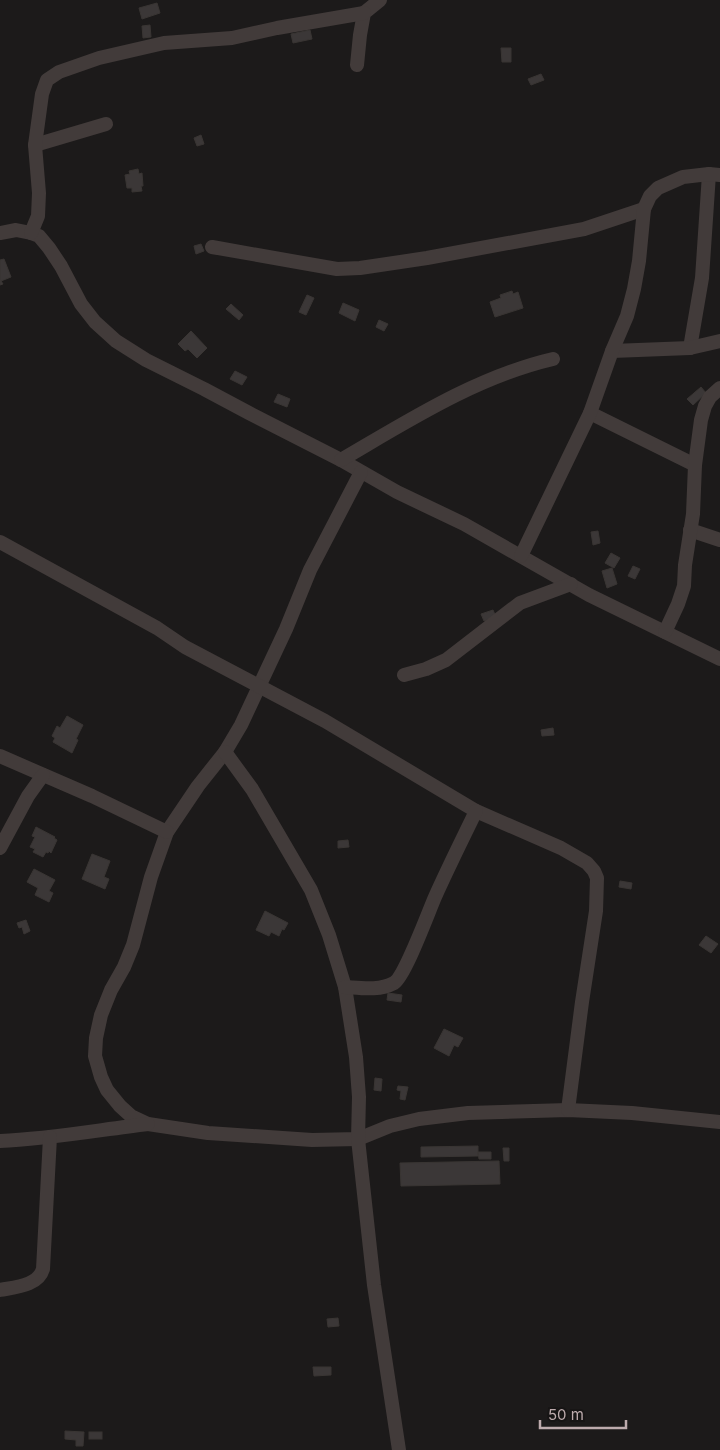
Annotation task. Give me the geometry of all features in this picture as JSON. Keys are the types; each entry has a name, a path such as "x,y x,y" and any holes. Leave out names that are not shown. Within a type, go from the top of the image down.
{"street":[{"path":"31,233 38,216 39,193 35,145 42,94 47,80 58,72 99,58 164,43 232,38 364,13 380,0"},
{"path":"357,65 364,13"},
{"path":"35,145 106,124"},
{"path":"521,556 590,413 612,351 627,316 639,261 644,209 650,196 658,188 683,177 715,175 702,278 690,348"},
{"path":"212,247 337,269 360,268 427,258 584,229 644,209"},
{"path":"0,233 16,230 39,236 61,266 81,304 95,322 116,341 146,360 341,460 397,492 464,524 589,595 720,659"},
{"path":"612,351 690,348 720,341"},
{"path":"341,460 474,386 531,364 553,359"},
{"path":"665,632 684,586 685,565 693,514 695,465 701,420 710,397 720,388"},
{"path":"590,413 695,465"},
{"path":"361,472 310,570 286,628 241,725 225,752 198,786 167,832 151,876 133,946 101,1015 96,1038 95,1056 101,1077 108,1090 130,1116 148,1124 208,1133 312,1140 358,1139 390,1126 468,1113 568,1110 632,1113 720,1122"},
{"path":"690,530 720,540"},
{"path":"0,542 157,628 185,647 325,721 476,811 561,848 586,863 594,871 597,878 596,911 568,1110"},
{"path":"404,675 426,669 446,660 520,603 571,584"},
{"path":"225,752 252,789 311,890 329,935 345,987 356,1057 359,1097 358,1139 374,1285 399,1450"},
{"path":"0,756 92,796 167,832"},
{"path":"0,848 28,796 43,775"},
{"path":"345,987 384,987 395,982 404,969 476,811"},
{"path":"0,1142 38,1139 148,1124"},
{"path":"0,1290 32,1282 42,1275 48,1198 50,1137"}],"building":[{"path":"157,3 160,13 142,19 139,8"},
{"path":"150,25 151,37 143,38 142,26"},
{"path":"310,30 312,39 293,43 291,34"},
{"path":"501,48 511,48 511,62 502,62"},
{"path":"541,74 544,80 531,85 528,79"},
{"path":"201,135 204,144 197,146 194,138"},
{"path":"138,169 139,174 142,173 142,191 132,192 132,188 127,188 125,175 130,174 129,171"},
{"path":"201,244 204,251 196,254 194,246"},
{"path":"4,259 11,277 1,281 3,284 0,285 0,260"},
{"path":"512,291 513,294 518,292 523,308 495,317 490,302 501,298 500,295"},
{"path":"307,295 314,298 306,315 299,312"},
{"path":"343,303 359,310 355,321 339,313"},
{"path":"231,304 243,315 239,320 226,309"},
{"path":"379,320 388,324 384,331 376,327"},
{"path":"191,331 207,348 197,358 188,349 185,351 178,344"},
{"path":"235,371 247,377 242,385 230,379"},
{"path":"701,387 706,393 693,405 687,399"},
{"path":"278,394 290,399 287,407 274,402"},
{"path":"598,531 600,543 593,545 591,532"},
{"path":"611,553 620,558 614,568 605,563"},
{"path":"633,566 640,569 635,579 628,576"},
{"path":"612,568 617,584 607,588 602,571"},
{"path":"493,610 496,617 484,621 481,614"},
{"path":"67,716 83,725 72,753 53,742 55,738 52,736 57,726 60,728"},
{"path":"553,728 554,735 542,736 541,730"},
{"path":"36,827 57,840 51,853 49,851 48,853 46,852 43,857 33,852 35,849 30,847 35,837 32,836"},
{"path":"348,840 349,847 338,848 338,841"},
{"path":"92,854 110,861 104,877 109,879 105,889 82,879"},
{"path":"34,869 55,880 49,891 53,893 49,902 35,895 38,888 27,882"},
{"path":"620,881 632,883 631,889 619,887"},
{"path":"265,911 288,923 284,930 282,929 279,936 271,932 269,936 256,930"},
{"path":"26,920 30,931 24,934 22,927 19,928 17,923"},
{"path":"706,936 718,944 711,953 699,945"},
{"path":"388,993 402,995 401,1002 387,1000"},
{"path":"444,1029 463,1038 458,1047 454,1045 449,1056 434,1048"},
{"path":"375,1078 382,1079 381,1091 374,1090"},
{"path":"398,1086 408,1087 405,1100 400,1099 401,1091 397,1090"},
{"path":"478,1146 478,1156 421,1157 421,1147"},
{"path":"503,1148 509,1148 509,1161 504,1161"},
{"path":"478,1152 491,1152 491,1159 479,1159"},
{"path":"499,1161 500,1184 401,1186 400,1163"},
{"path":"338,1318 339,1326 328,1327 327,1319"},
{"path":"313,1367 331,1367 331,1375 314,1376"},
{"path":"65,1431 84,1432 83,1446 76,1446 76,1440 65,1439"},
{"path":"89,1432 102,1432 102,1439 89,1439"}]}
